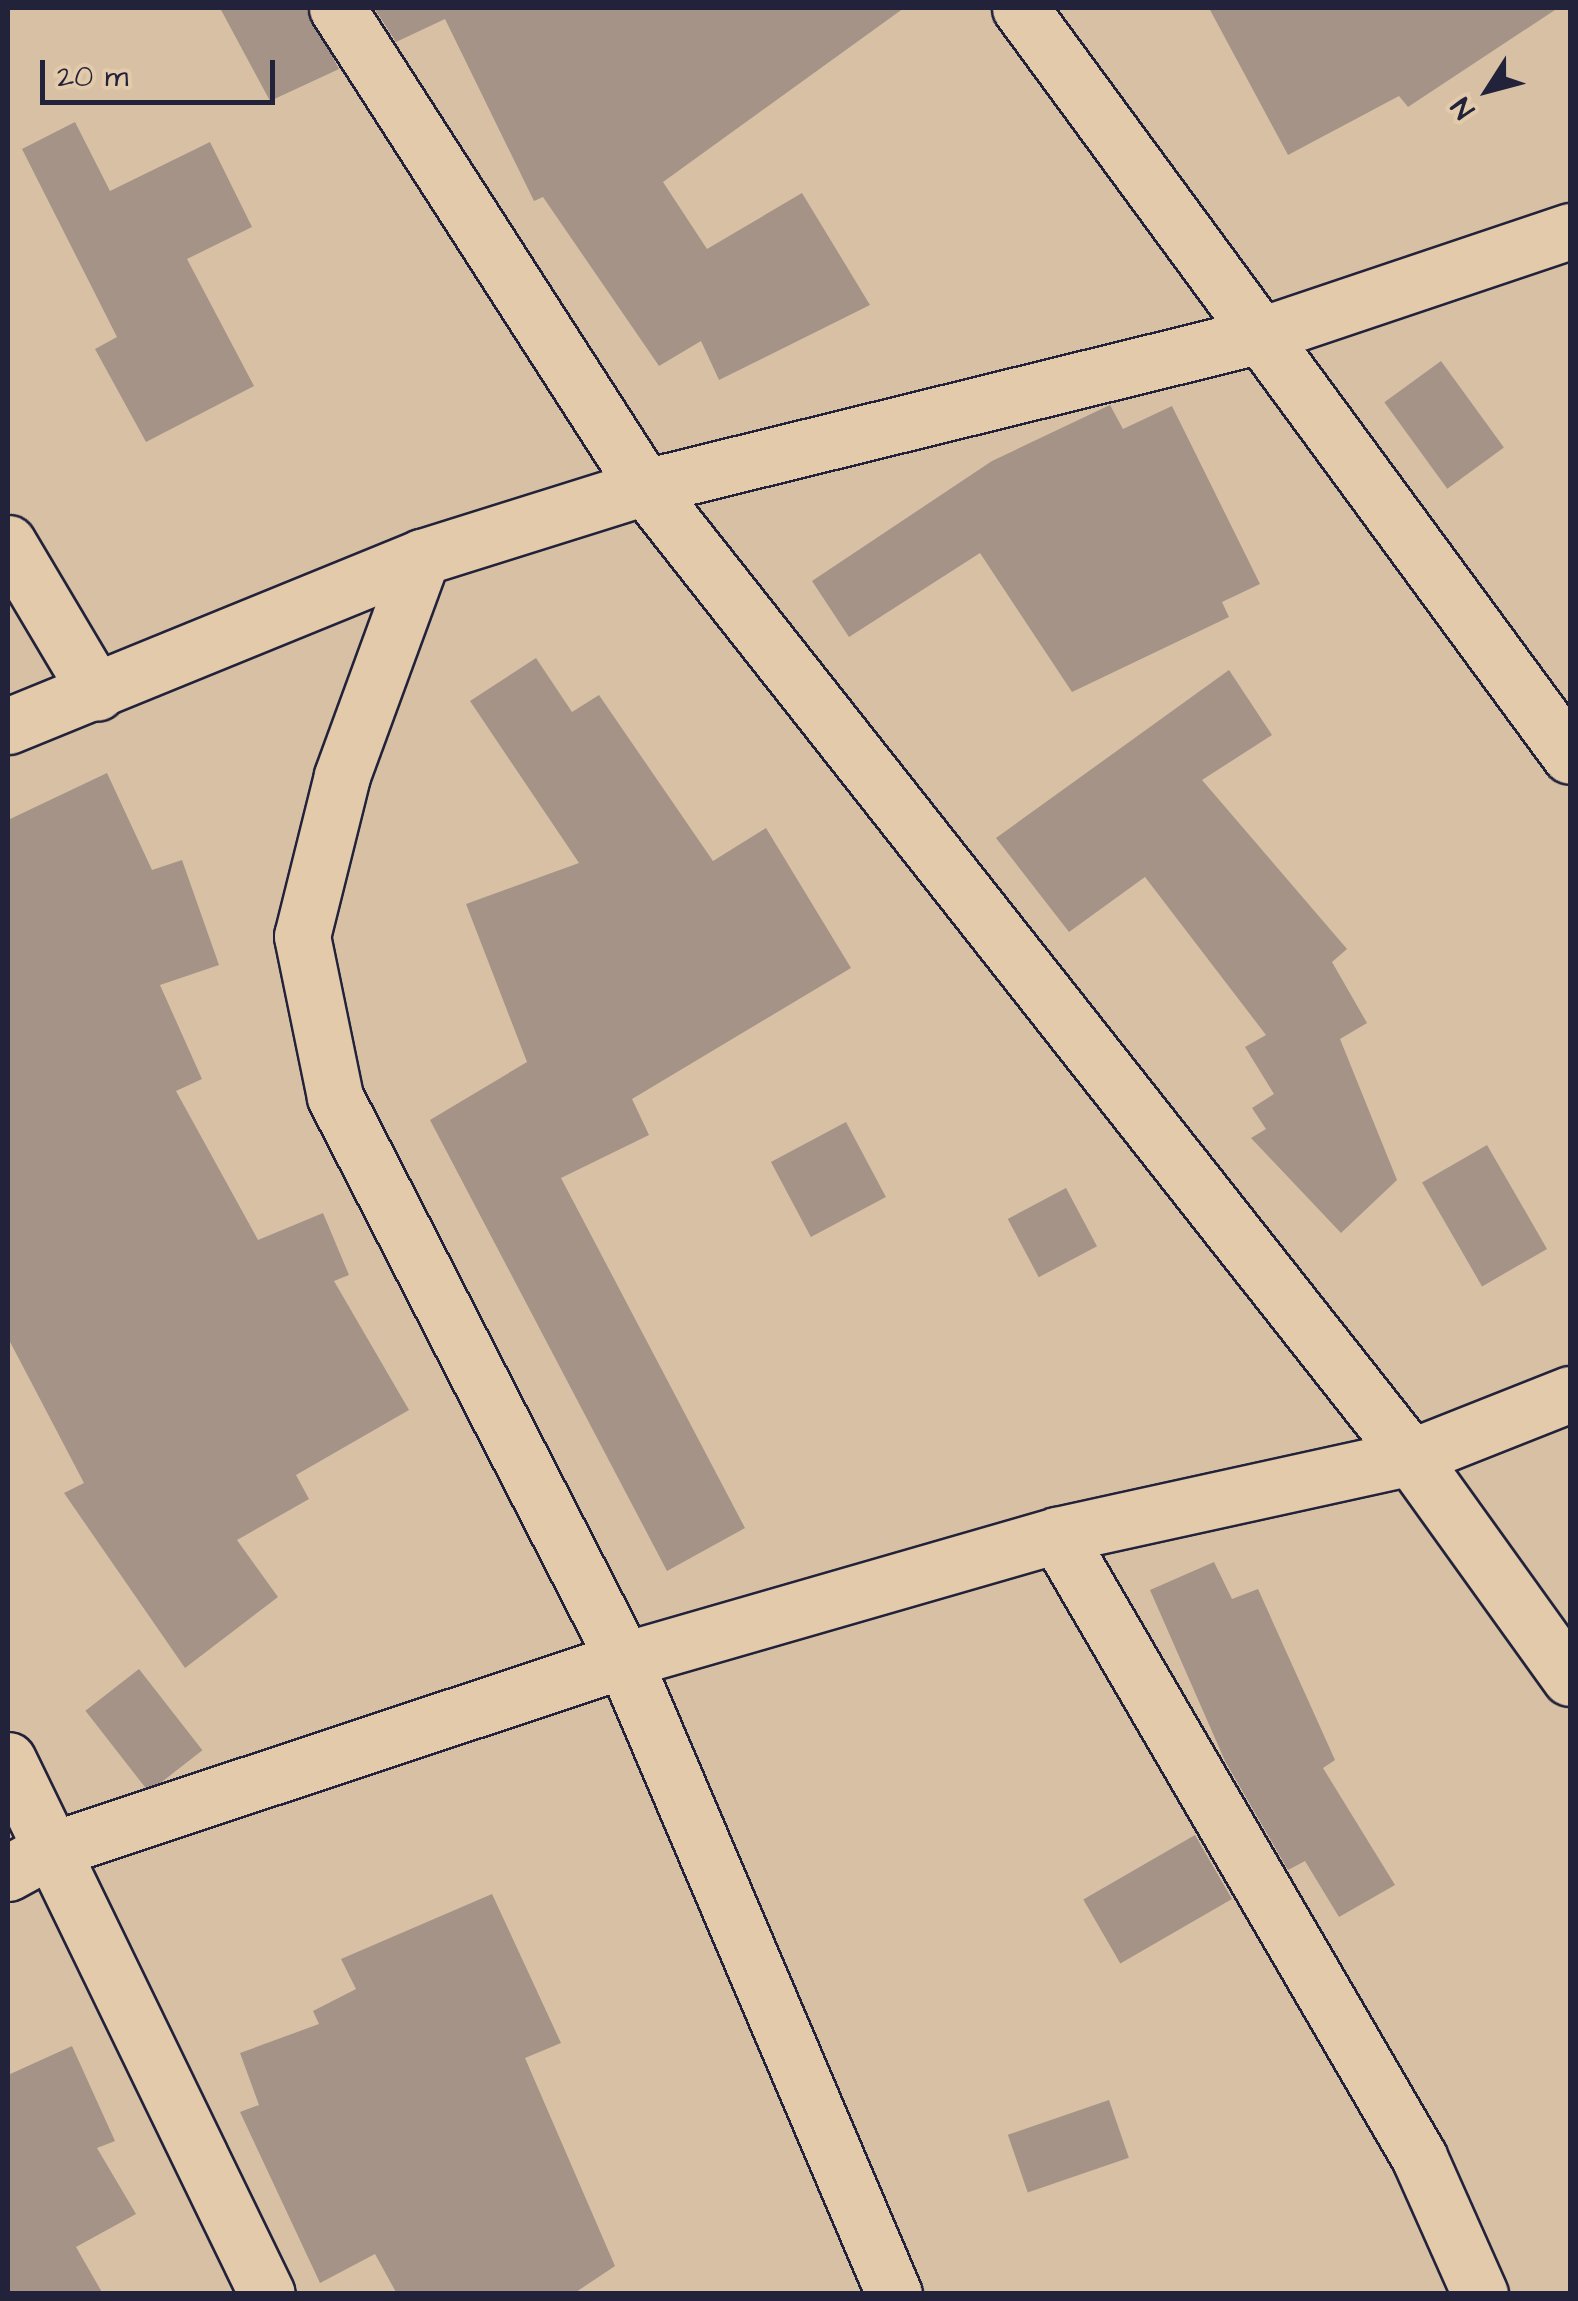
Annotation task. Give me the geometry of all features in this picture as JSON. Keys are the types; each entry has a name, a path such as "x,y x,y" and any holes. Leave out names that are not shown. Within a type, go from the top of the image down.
{"street":[{"path":"337,8 645,487 1410,1457 1570,1678"},
{"path":"1020,8 1570,756"},
{"path":"8,726 97,694 422,557 645,487 1258,336 1570,231"},
{"path":"8,543 97,694"},
{"path":"422,557 342,776 302,936 335,1097 624,1660 894,2294"},
{"path":"28,1862 624,1660 1057,1535 1410,1457 1570,1394"},
{"path":"1057,1535 1419,2158 1480,2294"},
{"path":"8,1760 28,1862 267,2294"}],"building":[{"path":"220,8 306,8 339,69 270,101"},
{"path":"374,8 904,8 663,182 707,249 802,193 870,305 719,380 701,341 659,366 543,197 534,201 445,19 396,42"},
{"path":"1209,8 1558,8 1408,107 1399,96 1288,155"},
{"path":"75,122 110,191 210,142 252,227 187,259 254,386 146,442 95,349 117,337 22,149"},
{"path":"1441,361 1504,448 1447,489 1384,402"},
{"path":"1110,405 1123,429 1172,406 1260,584 1222,602 1229,617 1072,692 980,553 849,637 812,581 992,461"},
{"path":"536,658 572,712 599,695 713,861 766,828 851,968 632,1099 649,1135 561,1178 745,1528 667,1571 430,1120 527,1062 466,904 579,863 470,701"},
{"path":"1229,670 1272,735 1202,780 1347,949 1332,962 1367,1023 1340,1039 1397,1180 1341,1233 1251,1138 1266,1129 1252,1108 1274,1094 1245,1047 1266,1035 1145,877 1069,932 996,838"},
{"path":"107,773 152,870 182,860 219,965 160,985 202,1079 176,1091 258,1240 323,1213 349,1275 334,1281 409,1410 296,1475 309,1499 237,1540 278,1597 185,1668 64,1493 84,1483 8,1338 8,820"},
{"path":"846,1122 886,1197 811,1237 771,1162"},
{"path":"1487,1145 1547,1249 1482,1286 1422,1182"},
{"path":"1066,1188 1097,1246 1039,1277 1008,1219"},
{"path":"1214,1562 1232,1599 1258,1589 1335,1760 1323,1768 1395,1885 1339,1917 1305,1861 1288,1870 1225,1761 1150,1590"},
{"path":"139,1669 202,1750 149,1792 85,1711"},
{"path":"1195,1835 1232,1899 1120,1964 1083,1900"},
{"path":"492,1894 561,2043 525,2058 615,2266 573,2294 397,2294 375,2254 320,2283 240,2112 259,2105 240,2053 319,2024 313,2011 356,1989 341,1959"},
{"path":"72,2046 115,2141 97,2148 136,2214 76,2247 103,2294 8,2294 8,2075"},
{"path":"1109,2100 1129,2158 1028,2193 1008,2135"}]}
